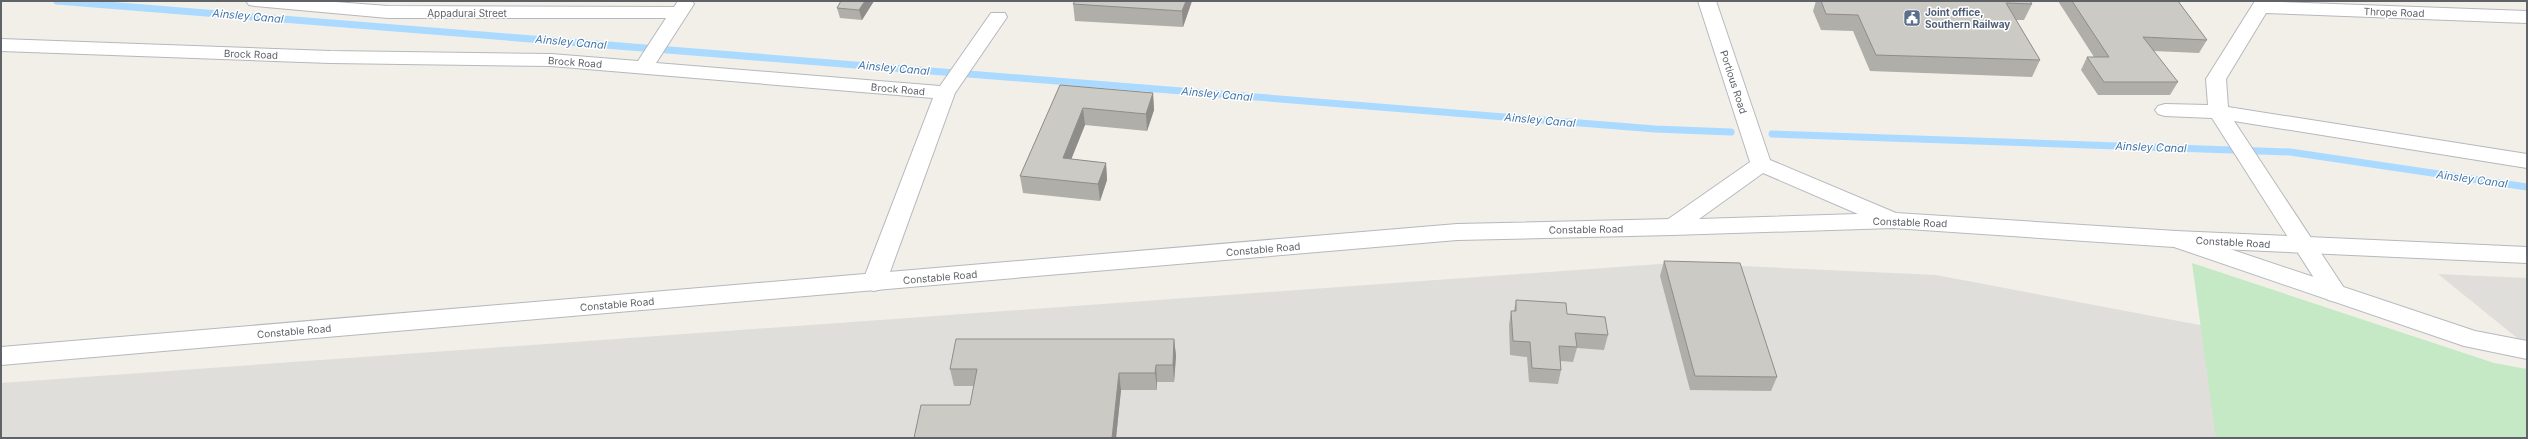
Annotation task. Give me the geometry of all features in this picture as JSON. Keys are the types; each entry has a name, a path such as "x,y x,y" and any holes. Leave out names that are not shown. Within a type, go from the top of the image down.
{"street":[{"name":"Appadurai Street","path":"255,1 393,7 683,7"},
{"name":"Portious Road","path":"1707,1 1761,164"},
{"path":"2262,4 2216,80 2218,112 2336,294"},
{"name":"Thrope Road","path":"2262,4 2527,17"},
{"path":"643,68 683,7"},
{"path":"874,283 954,80 998,17"},
{"name":"Brock Road","path":"1,45 330,57 551,60 643,68 954,80"},
{"path":"2165,110 2218,112 2527,161"},
{"path":"1672,227 1761,164 1893,220"},
{"name":"Constable Road","path":"1,356 874,283 1457,232 1893,220 2176,239 2527,255"},
{"path":"2176,239 2473,340 2527,350"}],"shaded area":[{"path":"1674,263 1936,275 2527,387 2527,438 1,438 1,383"},
{"path":"2438,274 2527,278 2527,346"}],"green space":[{"path":"2192,263 2494,363 2527,369 2527,438 2216,438"}],"building":[{"path":"841,1 865,1 859,10 837,8"},
{"path":"1075,1 1186,1 1182,11 1073,4"},
{"path":"1821,1 2030,1 2032,4 2006,3 2040,60 1876,55 1858,15 1826,14"},
{"path":"2072,1 2178,1 2207,40 2143,37 2178,82 2104,82 2087,57 2109,57"},
{"path":"1060,85 1153,93 1146,114 1083,108 1063,158 1106,163 1098,184 1020,176"},
{"path":"1664,261 1740,263 1777,377 1695,376"},
{"path":"1516,300 1566,303 1567,314 1605,317 1608,335 1575,333 1577,347 1559,346 1561,370 1532,368 1530,342 1513,341 1511,311 1516,311"},
{"path":"956,339 1174,339 1173,365 1156,365 1155,373 1119,373 1112,438 914,438 921,405 970,405 977,369 950,369"}],"waterway":[{"name":"Ainsley Canal","path":"57,1 1655,129 1731,132"},
{"name":"Ainsley Canal","path":"1772,134 2290,152 2527,187"}],"place":[{"name":"Joint office, Southern Railway","path":"1912,18"}]}
